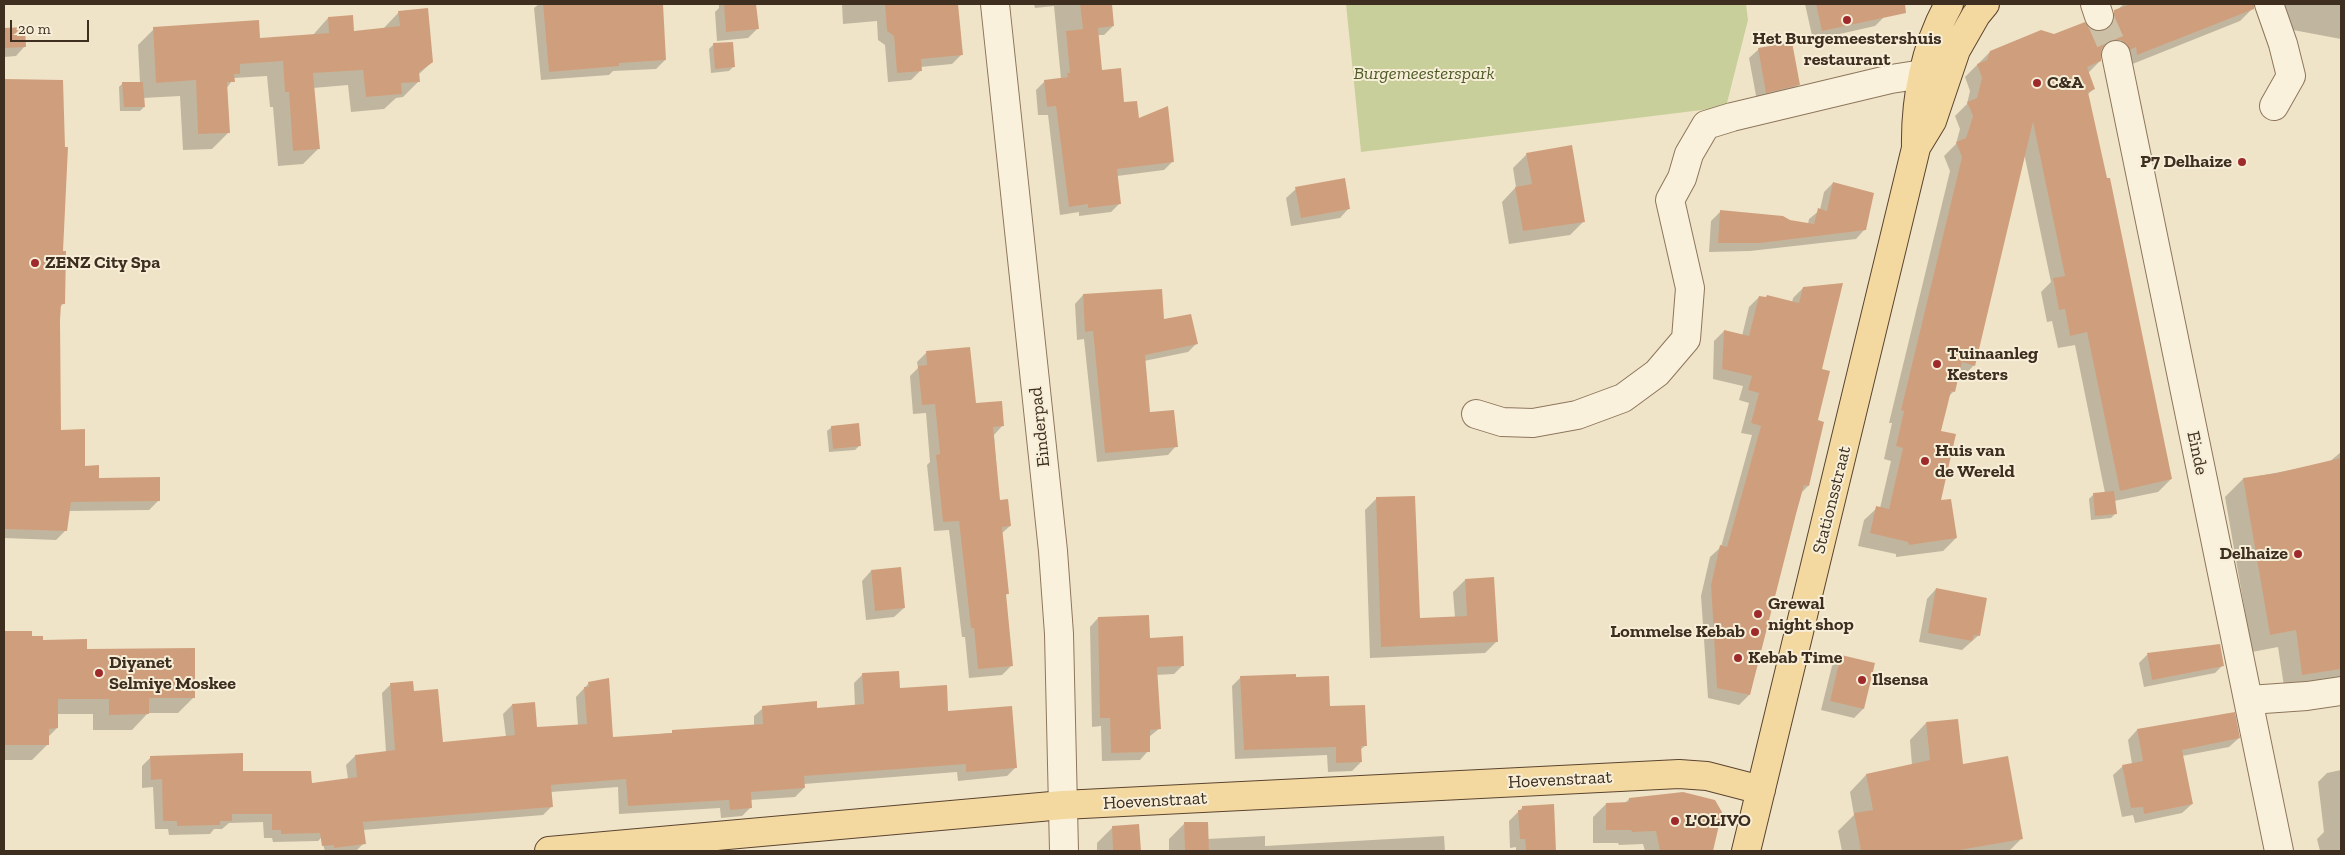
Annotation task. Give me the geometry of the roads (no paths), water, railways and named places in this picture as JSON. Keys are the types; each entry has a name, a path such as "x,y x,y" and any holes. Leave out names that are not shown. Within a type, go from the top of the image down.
{"main road":[{"name":"Stationsstraat","path":"1934,76 1934,38 1949,4"},
{"name":"Stationsstraat","path":"1746,851 1916,148 1916,115 1934,76 1956,50 1976,15 1985,4"},
{"name":"Hoevenstraat","path":"549,851 1063,805 1678,774 1707,776 1761,790"}],"street":[{"name":"Einderpad","path":"995,4 1053,551 1059,634 1064,851"},
{"path":"2269,4 2283,44 2290,76 2274,106"},
{"name":"Einde","path":"2116,55 2249,700 2278,851"},
{"path":"1476,414 1502,422 1534,423 1577,415 1622,398 1657,373 1686,339 1690,288 1670,200 1682,178 1689,154 1706,125 1891,79 1934,76"},
{"path":"2249,700 2307,696 2341,691"}],"tunnel":[{"path":"2099,16 2116,55"}],"place":[{"name":"Het Burgemeestershuis restaurant","path":"1847,20"},
{"name":"C&A","path":"2037,83"},
{"name":"P7 Delhaize","path":"2242,162"},
{"name":"ZENZ City Spa","path":"35,263"},
{"name":"Tuinaanleg Kesters","path":"1937,364"},
{"name":"Huis van de Wereld","path":"1925,461"},
{"name":"Delhaize","path":"2298,554"},
{"name":"Grewal night shop","path":"1758,614"},
{"name":"Lommelse Kebab","path":"1755,632"},
{"name":"Kebab Time","path":"1738,658"},
{"name":"Diyanet Selmiye Moskee","path":"99,673"},
{"name":"Ilsensa","path":"1862,680"},
{"name":"L'OLIVO","path":"1675,821"}],"park label":[{"name":"Burgemeesterspark","path":"1424,74"}]}
